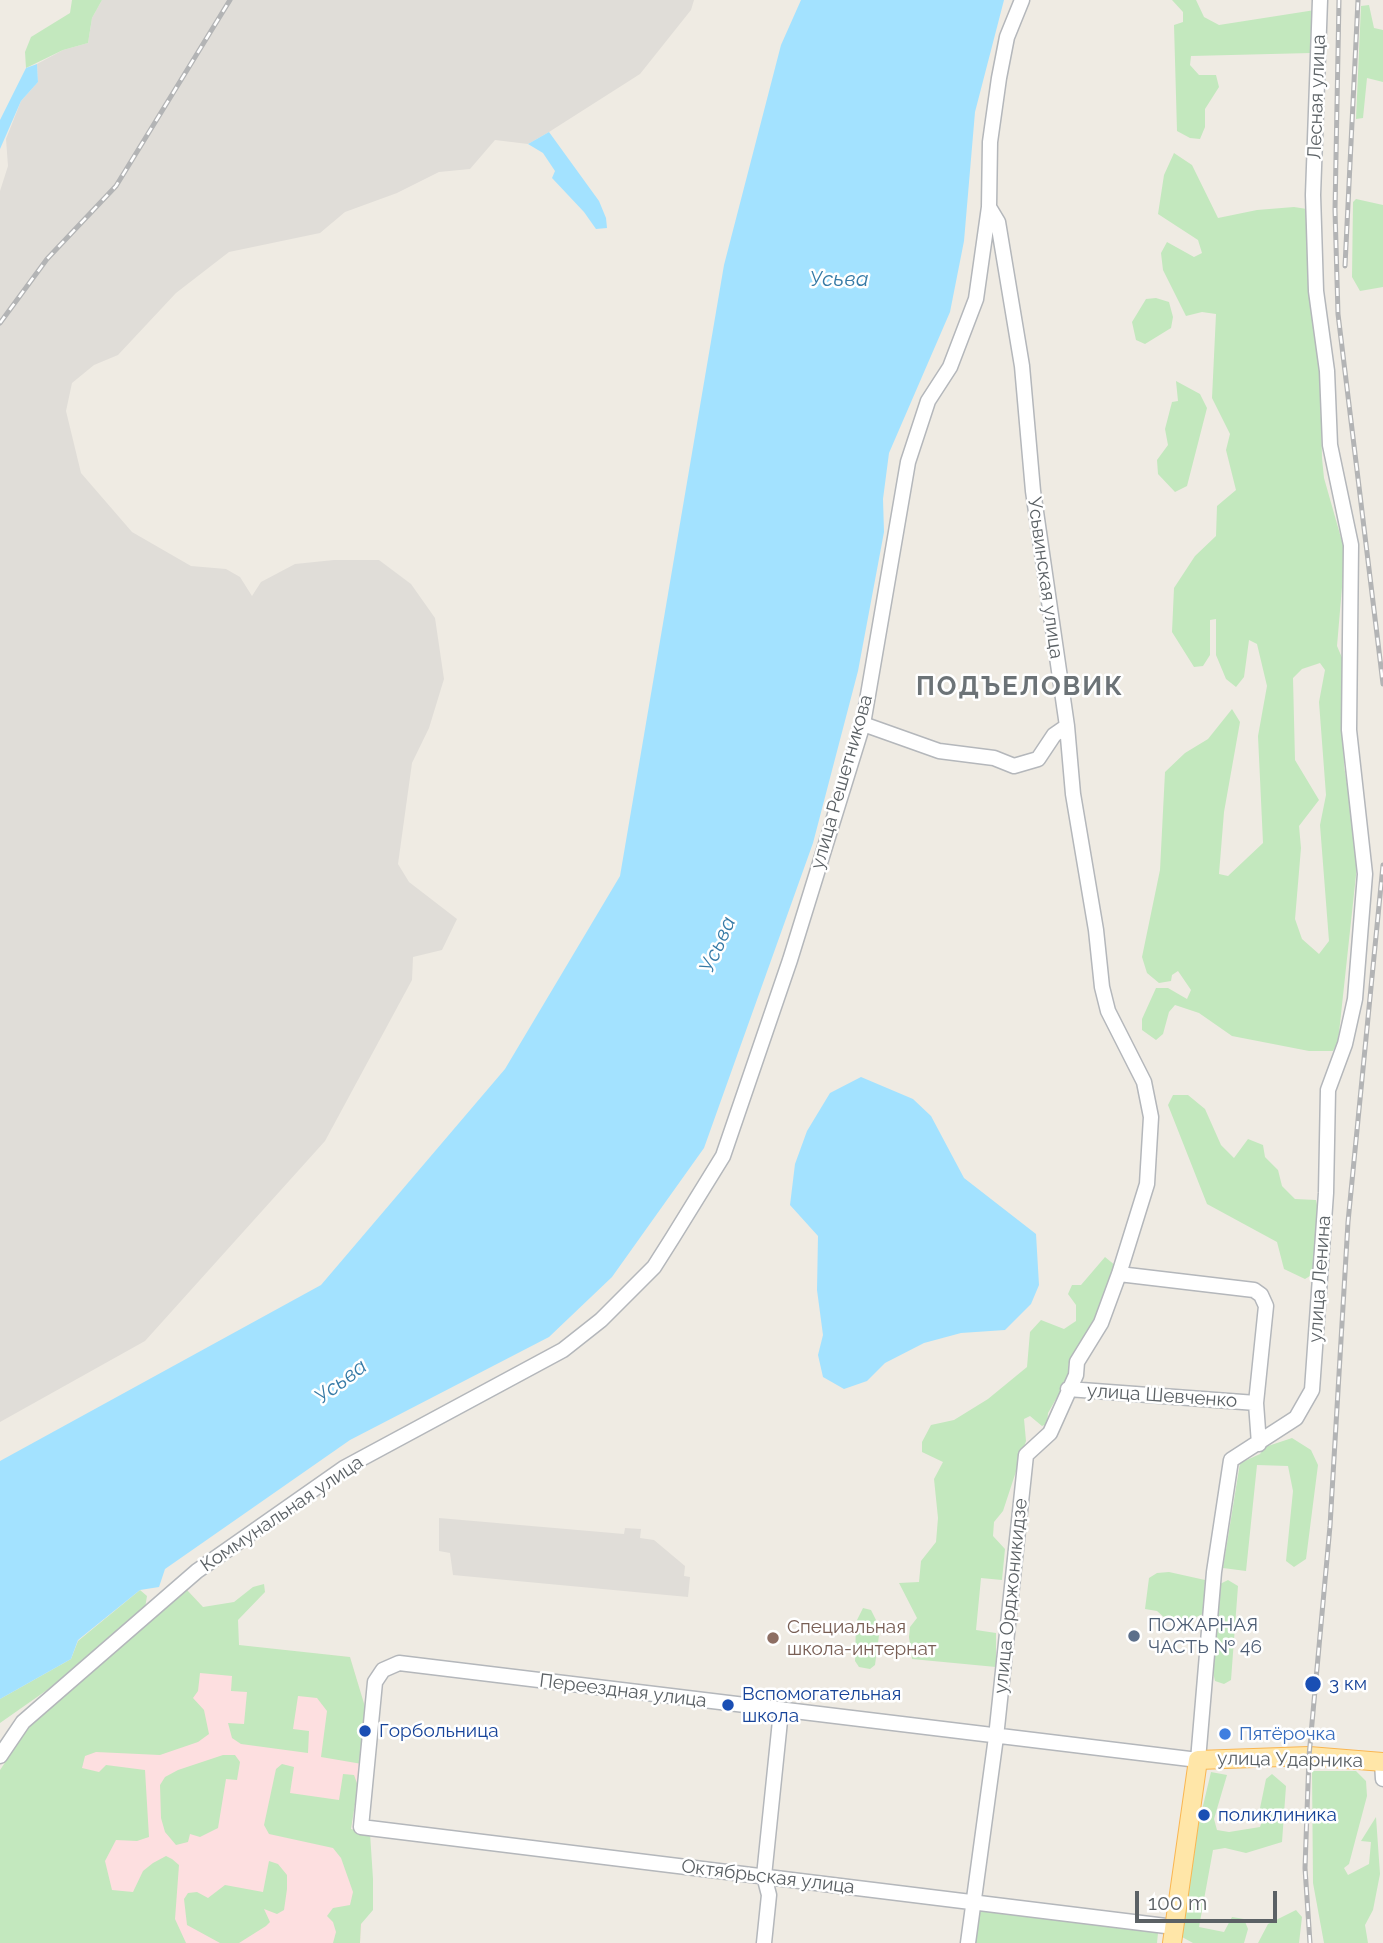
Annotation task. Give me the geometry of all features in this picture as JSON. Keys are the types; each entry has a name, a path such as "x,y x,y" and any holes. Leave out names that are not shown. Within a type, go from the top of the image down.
{"main road":[{"name":"улица Ударника","path":"1198,1760 1309,1756 1383,1762"},
{"name":"улица Ленина","path":"1173,1935 1198,1760"}],"street":[{"name":"Усьвинская улица","path":"1022,0 1007,37 999,78 990,142 989,206 998,222 1020,353 1033,491 1067,726 1073,794 1096,930 1102,987 1108,1011 1144,1082 1151,1117 1147,1184 1119,1274"},
{"name":"Лесная улица","path":"1320,0 1313,195 1316,291 1327,371 1330,445 1351,545 1349,730 1365,874 1355,999 1345,1044 1328,1090"},
{"name":"улица Решетникова","path":"601,1320 654,1267 723,1156 790,960 863,724 908,462 928,401 950,367 976,299 989,206"},
{"path":"863,724 928,748 994,758 1014,766 1038,759 1054,735 1067,726"},
{"name":"улица Ленина","path":"1198,1760 1214,1572 1231,1460 1296,1418 1312,1390 1326,1193 1328,1090"},
{"path":"1119,1274 1254,1290 1261,1295 1266,1306 1256,1403 1259,1444"},
{"name":"улица Орджоникидзе","path":"968,1943 996,1737 1026,1455 1050,1433 1076,1375 1077,1362 1101,1323 1119,1274"},
{"name":"Коммунальная улица","path":"0,1756 23,1722 197,1571 344,1468 563,1350 601,1320"},
{"name":"улица Шевченко","path":"1068,1389 1256,1403"},
{"name":"Переездная улица","path":"361,1827 375,1682 383,1670 392,1664 405,1663 1198,1760"},
{"path":"764,1943 769,1895 764,1876 781,1711"},
{"path":"1383,1762 1383,1779"},
{"name":"Октябрьская улица","path":"361,1827 973,1902 1173,1935"}],"shaded area":[{"path":"102,0 694,0 691,10 640,74 549,132 528,144 495,140 470,169 439,172 397,193 345,212 320,233 229,252 176,293 118,355 94,365 72,383 66,411 81,473 132,532 191,566 226,569 240,577 252,596 261,582 295,564 334,560 379,560 411,584 435,618 444,679 429,728 412,763 398,864 409,882 457,919 442,950 413,957 412,980 325,1141 145,1341 0,1422 0,191 8,166 6,139 21,101 38,82 37,64 63,50 88,43 92,18"},
{"path":"439,1518 624,1534 625,1528 641,1529 640,1538 654,1540 685,1566 684,1576 690,1577 688,1597 453,1575 450,1553 439,1551"},
{"path":"187,1590 239,1646 350,1657 369,1720 351,1829 370,1833 360,1943 0,1943 0,1770"}],"green space":[{"path":"72,0 102,0 92,18 88,43 63,50 26,68 25,52 31,37 70,13"},
{"path":"1172,0 1196,0 1204,17 1219,25 1315,10 1311,53 1191,56 1190,65 1199,75 1216,75 1219,87 1205,109 1205,127 1200,139 1190,138 1177,131 1174,25 1183,22 1183,12"},
{"path":"1369,5 1374,28 1383,30 1383,82 1367,78 1363,118 1356,119 1361,6"},
{"path":"1174,153 1192,165 1218,218 1257,210 1294,207 1307,209 1309,278 1320,379 1324,478 1345,552 1337,646 1343,660 1344,766 1354,825 1357,866 1338,1042 1333,1051 1309,1051 1232,1036 1199,1013 1175,1005 1169,1012 1163,1034 1156,1040 1142,1030 1142,1019 1156,988 1168,988 1187,999 1191,990 1178,971 1172,975 1171,981 1159,983 1147,973 1142,957 1160,870 1165,772 1185,753 1208,739 1232,709 1240,722 1224,812 1219,874 1228,876 1263,843 1258,736 1267,686 1257,644 1249,640 1244,677 1236,687 1226,679 1216,655 1216,619 1210,620 1210,655 1203,666 1194,667 1172,632 1174,588 1195,556 1216,536 1217,506 1236,490 1226,450 1230,434 1212,398 1216,314 1202,312 1186,316 1163,270 1161,253 1167,242 1194,257 1202,253 1198,240 1158,214 1164,175","holes":["1320,663 1325,670 1319,702 1326,795 1320,825 1329,941 1319,954 1302,939 1295,919 1301,848 1299,826 1319,800 1295,760 1293,678 1302,669"]},
{"path":"1356,199 1383,205 1383,287 1360,291 1352,277 1353,202"},
{"path":"1156,298 1169,302 1173,317 1171,328 1145,344 1136,340 1132,322 1146,299"},
{"path":"1176,381 1200,394 1207,408 1187,486 1175,492 1158,474 1157,460 1168,445 1165,429 1172,402 1178,401"},
{"path":"1173,1095 1188,1095 1205,1109 1221,1145 1234,1158 1248,1139 1263,1145 1265,1157 1278,1170 1282,1186 1295,1199 1316,1200 1320,1221 1315,1273 1305,1279 1284,1269 1277,1242 1207,1204 1168,1105"},
{"path":"1105,1257 1116,1266 1095,1321 1069,1362 1068,1378 1048,1413 1047,1424 1042,1426 1030,1416 1024,1419 1026,1441 1003,1511 994,1522 993,1536 1005,1549 1002,1580 981,1578 976,1630 996,1633 996,1667 912,1659 910,1627 917,1618 899,1583 919,1582 921,1561 936,1542 938,1518 934,1479 943,1462 922,1452 922,1442 931,1425 954,1420 988,1399 1027,1367 1030,1332 1041,1320 1064,1329 1076,1321 1076,1305 1068,1294 1072,1285 1081,1285"},
{"path":"1292,1438 1311,1450 1318,1465 1306,1559 1294,1567 1286,1561 1293,1491 1288,1466 1257,1465 1246,1571 1223,1568 1240,1463 1260,1454 1265,1447"},
{"path":"1169,1572 1205,1580 1203,1614 1187,1621 1167,1620 1157,1611 1145,1609 1149,1578 1157,1573"},
{"path":"1228,1580 1238,1586 1231,1680 1224,1684 1215,1681 1213,1672 1220,1584"},
{"path":"264,1584 265,1592 238,1620 239,1645 350,1657 369,1720 362,1764 321,1757 327,1711 317,1698 298,1696 293,1729 309,1731 308,1753 241,1744 232,1738 228,1723 244,1724 247,1692 231,1691 232,1676 200,1673 198,1691 193,1698 204,1710 209,1734 198,1742 160,1755 96,1752 85,1756 82,1768 99,1772 106,1765 145,1770 149,1837 137,1841 116,1840 105,1861 112,1890 133,1892 143,1871 153,1863 166,1856 179,1865 175,1919 186,1943 0,1943 0,1770 33,1721 187,1590 203,1607 234,1602 253,1587"},
{"path":"140,1590 147,1596 145,1608 77,1669 0,1723 0,1699 71,1659 78,1641"},
{"path":"863,1608 871,1610 880,1628 875,1665 870,1669 859,1667 855,1661 856,1622"},
{"path":"223,1755 235,1755 240,1762 237,1780 226,1779 218,1828 200,1837 190,1834 188,1842 176,1845 165,1832 161,1818 160,1785 165,1777 178,1770"},
{"path":"282,1764 294,1767 290,1793 339,1800 343,1774 354,1775 358,1786 351,1829 370,1833 373,1879 373,1910 361,1924 360,1943 333,1943 336,1932 333,1922 327,1916 333,1908 350,1905 353,1892 341,1858 333,1848 269,1834 264,1825 276,1769"},
{"path":"1312,1771 1356,1771 1366,1781 1367,1796 1349,1864 1344,1868 1348,1875 1369,1864 1371,1842 1361,1841 1376,1817 1380,1874 1373,1910 1365,1925 1368,1943 1324,1943 1313,1883"},
{"path":"1211,1772 1227,1775 1214,1819 1217,1830 1229,1832 1260,1827 1262,1821 1258,1818 1266,1779 1272,1774 1286,1786 1282,1842 1246,1853 1225,1848 1213,1850 1199,1927 1224,1932 1232,1917 1244,1919 1248,1929 1244,1943 1193,1943 1182,1937 1198,1827"},
{"path":"269,1861 278,1864 287,1875 287,1889 284,1910 277,1914 264,1909 270,1922 266,1926 239,1943 220,1943 187,1925 184,1899 188,1893 197,1892 208,1898 225,1885 263,1892"},
{"path":"977,1907 1158,1933 1157,1943 974,1943"},
{"path":"1296,1910 1302,1917 1299,1943 1258,1943 1268,1924"}],"water":[{"name":"Усьва","path":"801,0 1004,0 975,112 964,241 950,312 889,453 883,499 884,532 858,671 813,843 704,1148 612,1277 549,1337 350,1440 165,1569 159,1587 140,1590 78,1640 71,1659 0,1699 0,1461 321,1285 505,1069 620,876 724,265 781,45"},
{"path":"37,64 38,82 21,101 0,149 0,120 26,68"},
{"path":"549,132 599,201 607,228 596,229 552,178 555,171 543,153 528,144"},
{"path":"861,1077 913,1099 931,1116 964,1178 1036,1234 1039,1285 1031,1304 1005,1330 961,1333 924,1343 885,1363 867,1381 844,1389 823,1377 818,1355 823,1335 817,1290 818,1236 790,1205 795,1164 807,1131 830,1093"}],"railway":[{"path":"0,323 47,259 116,186 230,0"},
{"path":"1339,0 1335,210 1338,314 1383,684"},
{"path":"1345,266 1358,0"},
{"path":"1310,1943 1305,1868 1309,1756 1330,1526 1348,1222 1383,865"}],"place":[{"name":"ПОЖАРНАЯ ЧАСТЬ № 46","path":"1134,1636"},
{"name":"Специальная школа-интернат","path":"773,1638"},
{"name":"3 км","path":"1313,1684"},
{"name":"Вспомогательная школа","path":"728,1705"},
{"name":"Горбольница","path":"365,1731"},
{"name":"Пятёрочка","path":"1225,1734"},
{"name":"поликлиника","path":"1204,1815"}],"district":[{"name":"ПОДЪЕЛОВИК","path":"1020,687"}]}
